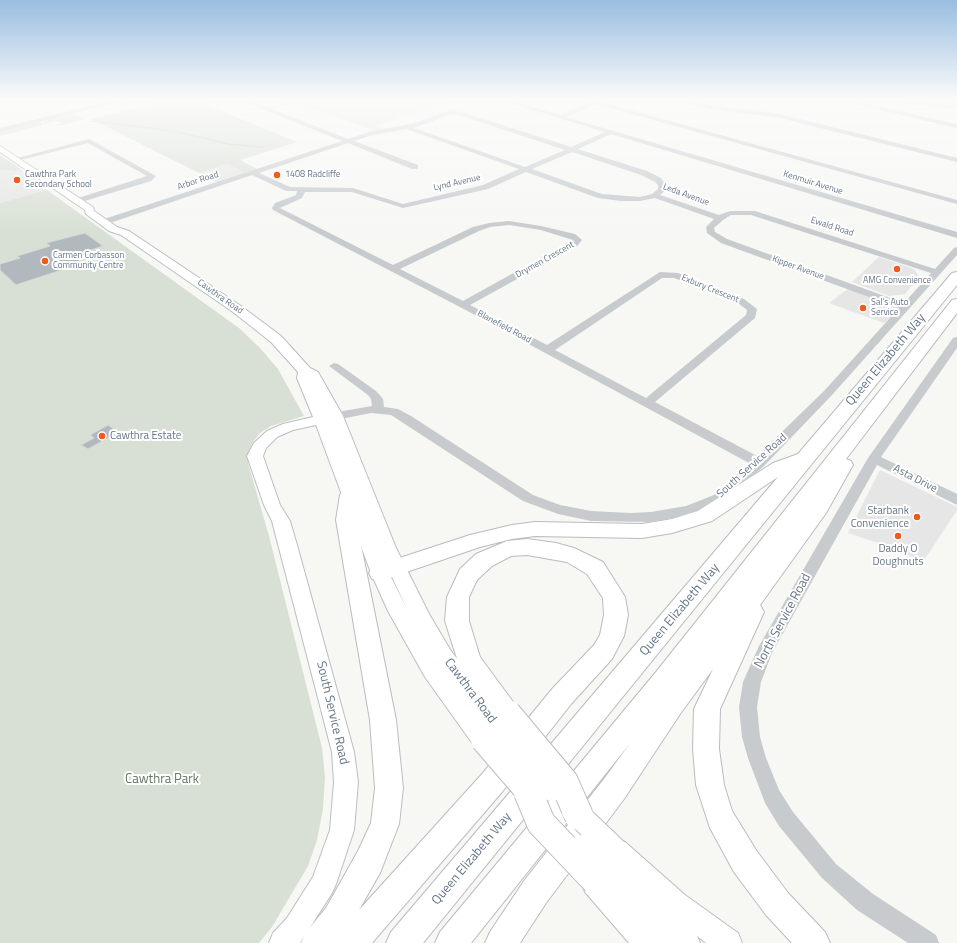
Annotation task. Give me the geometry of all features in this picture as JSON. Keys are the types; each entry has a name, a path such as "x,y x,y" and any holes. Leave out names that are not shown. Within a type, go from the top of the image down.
{"highway":[{"name":"Queen Elizabeth Way","path":"402,943 750,526 803,459 957,276"},
{"name":"Queen Elizabeth Way","path":"451,943 664,680 957,303"},
{"path":"501,943 535,892 614,789 671,706 816,513 857,444 875,408"},
{"path":"388,570 477,540 512,532 535,529 642,531 672,526 704,516 729,502 780,467 803,459"},
{"path":"317,943 337,919 369,862 385,824 389,788 383,720 346,520 350,495"},
{"path":"351,943 492,783 562,696 604,652 612,636 616,615 614,596 595,568 574,556 556,551 527,547 507,549 484,560 468,575 458,597 457,621 469,661 495,727 564,782 579,816"},
{"path":"775,569 707,709 706,749 710,785 720,818 745,861 777,904 814,943"},
{"path":"528,792 541,823 606,867 650,943"}],"main road":[{"name":"Cawthra Road","path":"0,146 90,209 90,212 108,221 113,229 125,233 238,309 276,339 305,371 304,378 329,420 388,570"},
{"name":"Cawthra Road","path":"329,420 350,495 388,570 421,618 444,657 495,727 528,792"},
{"name":"South Service Road","path":"283,943 296,927 323,884 342,830 346,782 340,738 281,521 280,502 267,459 267,451 270,445 280,437 329,420"},
{"path":"579,816 606,867 686,943"},
{"path":"606,867 676,904 728,943"}],"street":[{"path":"17,159 77,144"},
{"path":"78,201 145,180 152,176 94,144"},
{"name":"Arbor Road","path":"108,221 339,144"},
{"path":"356,144 415,167"},
{"path":"453,144 607,198 633,199 655,196"},
{"name":"Leda Avenue","path":"554,144 655,178 662,186 662,190 655,196"},
{"name":"Lynd Avenue","path":"301,191 330,189 353,190 404,206 485,187 585,144"},
{"name":"Kenmuir Avenue","path":"651,144 957,235"},
{"path":"751,144 957,202"},
{"path":"893,144 957,160"},
{"path":"253,173 284,188 301,191"},
{"name":"Blanefield Road","path":"301,191 299,196 278,205 276,208 648,402 759,462"},
{"name":"Leda Avenue","path":"655,196 720,218"},
{"name":"Ewald Road","path":"720,218 740,212 762,215 937,272"},
{"name":"Kipper Avenue","path":"720,218 710,227 709,230 719,239 906,307"},
{"name":"Drymen Crescent","path":"392,268 489,224 514,224 541,228 572,236 578,240 574,244 463,305"},
{"name":"South Service Road","path":"329,420 373,415 378,410 394,412 528,498 558,509 591,516 631,518 670,514 688,510 719,498 759,462 828,393 957,250"},
{"name":"Exbury Crescent","path":"546,350 660,275 675,275 741,301 752,309 751,316 648,402"},
{"name":"North Service Road","path":"928,943 865,902 829,871 786,819 764,778 751,737 748,720 748,708 752,682 765,651 874,458 957,340"},
{"path":"334,366 372,393 377,399 378,410"},
{"name":"Asta Drive","path":"874,458 957,500"}],"shaded area":[{"name":"Cawthra Park Secondary School","path":"0,155 22,170 47,190 0,203"},
{"path":"227,164 245,173 217,183 199,173"},
{"path":"879,257 914,269 919,277 905,294 889,296 852,282"},
{"path":"849,288 904,307 884,323 829,303"},
{"path":"880,470 957,507 957,510 923,562 893,548 848,533"}],"green space":[{"path":"141,144 291,144 240,160 257,169 245,173 227,164 199,173"},
{"path":"0,155 21,169 16,171 0,169"},
{"name":"Cawthra Park","path":"47,190 239,328 260,348 278,369 304,416 271,426 260,433 253,442 248,453 248,463 269,536 322,748 325,777 323,809 317,840 308,866 272,927 259,943 0,943 0,203"}],"building":[{"name":"Carmen Corbasson Community Centre","path":"85,233 103,246 73,256 83,263 16,285 0,270 0,264 20,258 17,256 50,246 46,243"},
{"name":"Cawthra Estate","path":"108,425 119,432 88,449 81,445 94,438 90,435"}],"waterway":[{"path":"228,144 263,147"}],"place":[{"name":"1408 Radcliffe","path":"277,175"},
{"name":"Cawthra Park Secondary School","path":"17,180"},
{"name":"Carmen Corbasson Community Centre","path":"45,261"},
{"name":"AMG Convenience","path":"897,269"},
{"name":"Sal's Auto Service","path":"863,308"},
{"name":"Cawthra Estate","path":"102,436"},
{"name":"Starbank Convenience","path":"917,517"},
{"name":"Daddy O Doughnuts","path":"898,536"}]}
